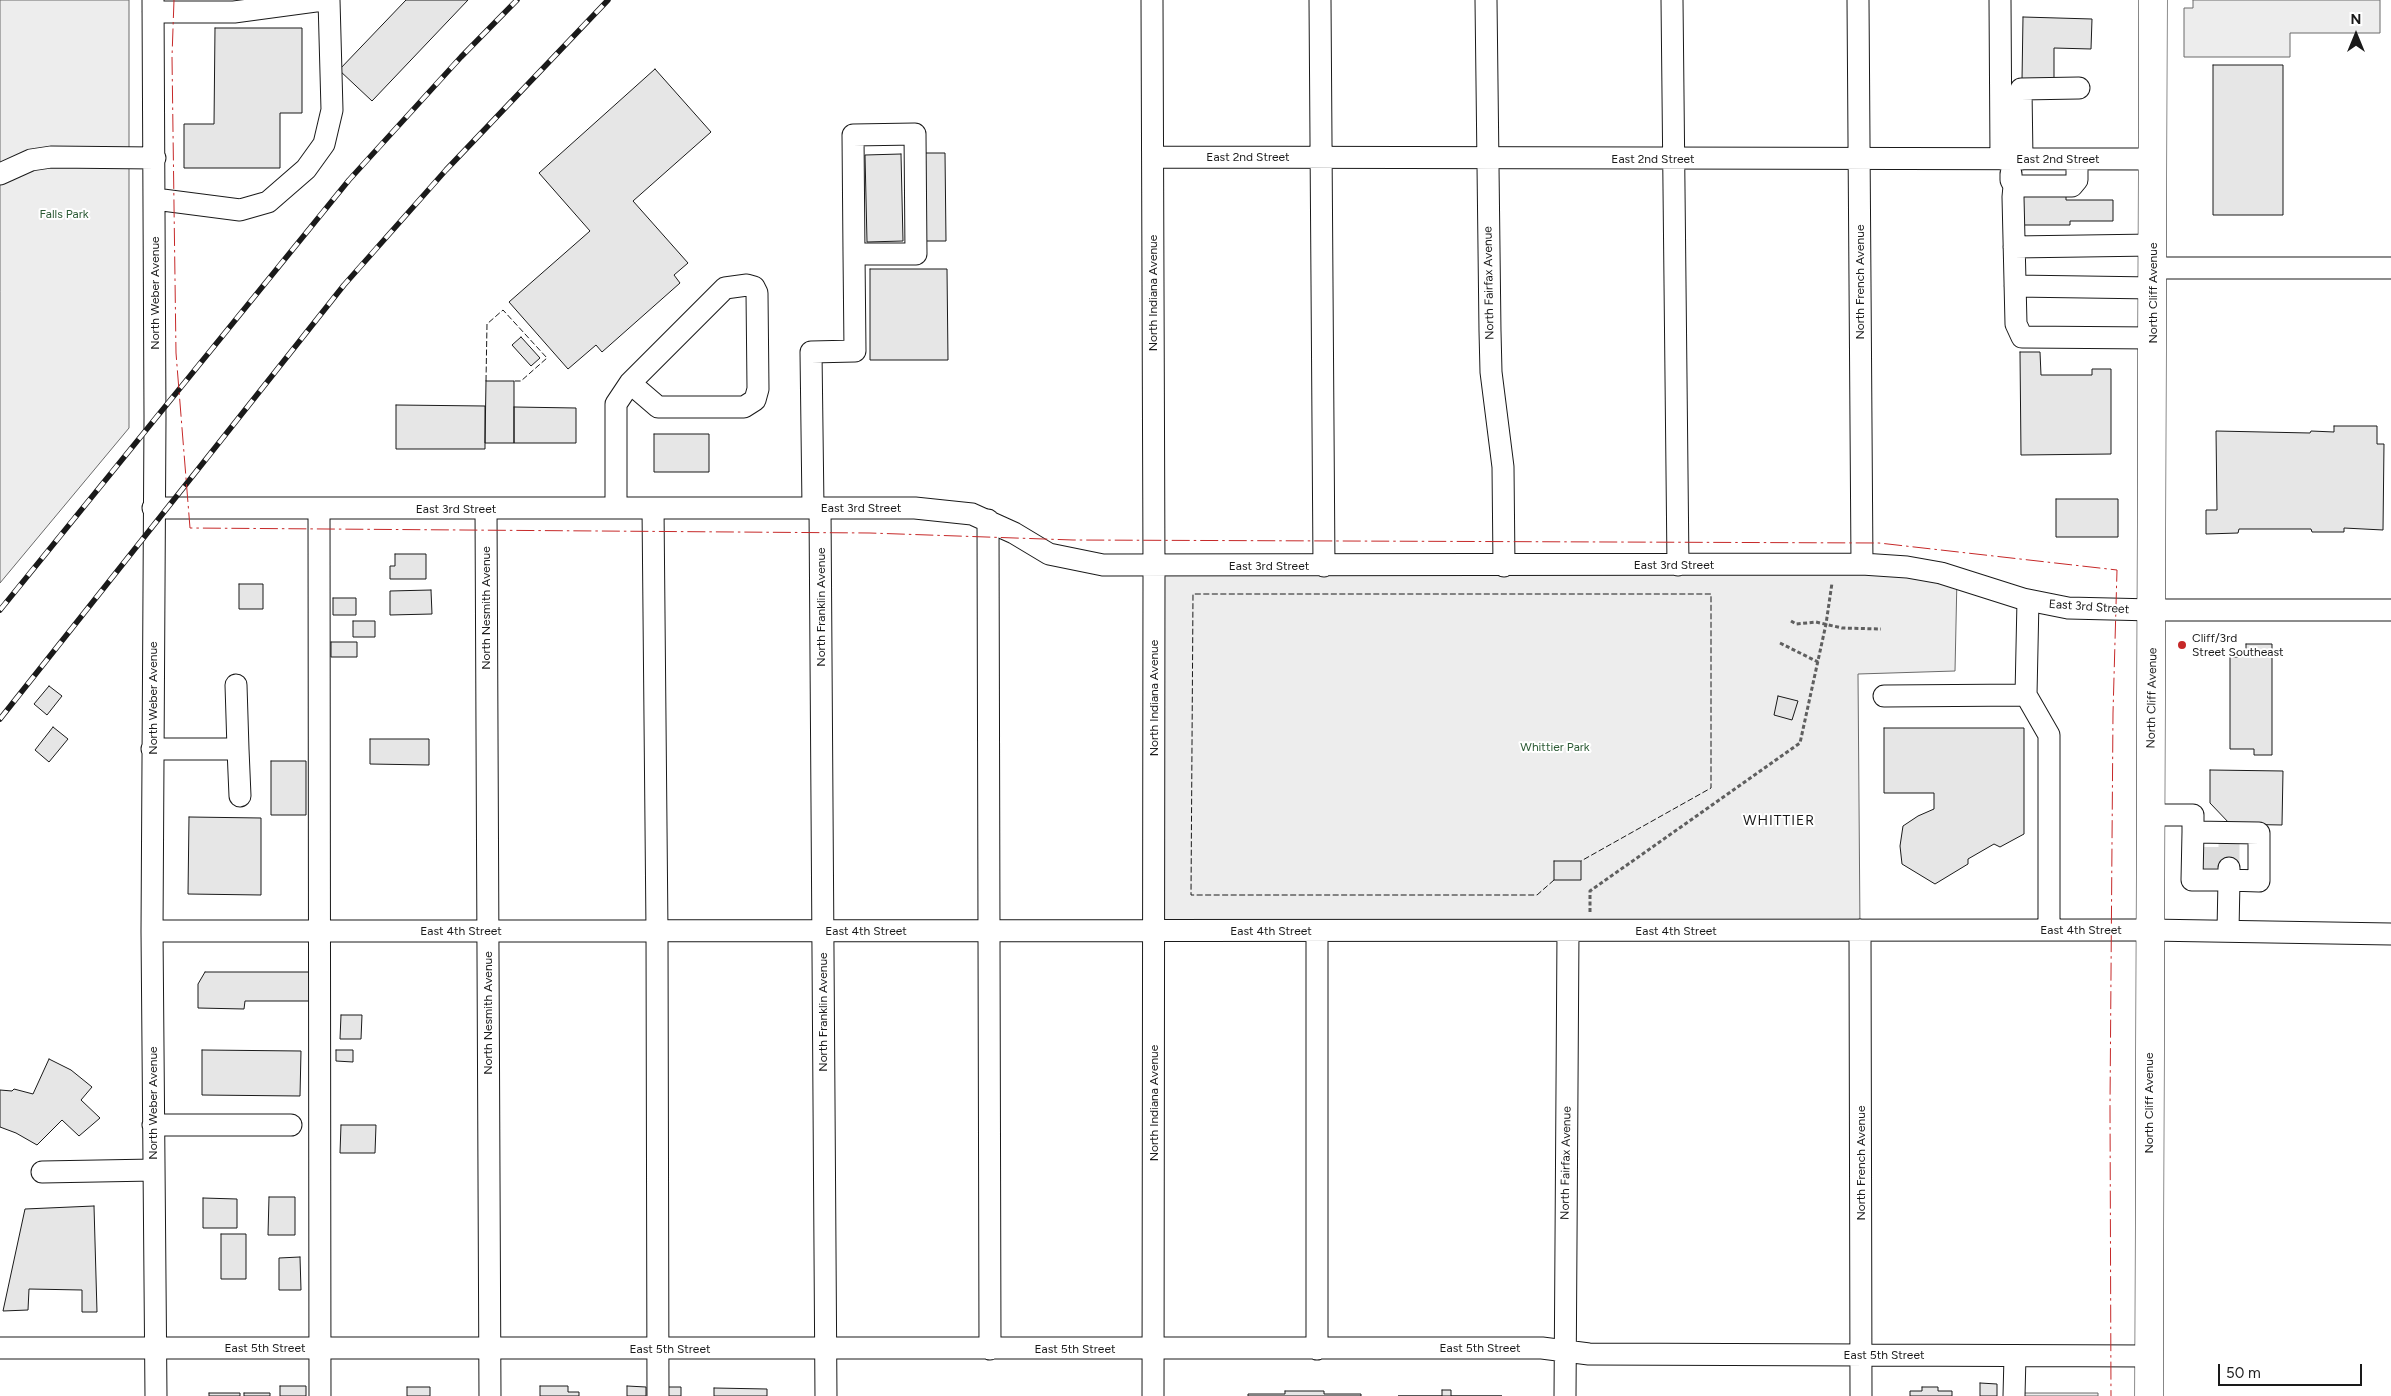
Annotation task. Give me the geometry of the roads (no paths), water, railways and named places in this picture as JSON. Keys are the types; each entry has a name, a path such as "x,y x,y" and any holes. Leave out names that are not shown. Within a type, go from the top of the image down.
{"main road":[{"name":"North Cliff Avenue","path":"2149,1396 2149,930 2153,610 2154,267 2153,0"}],"street":[{"path":"153,6 234,12 323,0"},
{"path":"155,199 240,210 268,202 306,169 324,144 332,110 329,0"},
{"name":"North Indiana Avenue","path":"1152,0 1154,566 1153,1396"},
{"path":"1320,0 1324,566"},
{"name":"North Fairfax Avenue","path":"1486,0 1486,159 1490,331 1492,372 1503,466 1504,566"},
{"path":"1672,0 1678,565"},
{"name":"North French Avenue","path":"1858,0 1862,564"},
{"path":"2000,0 2012,159"},
{"name":"North Weber Avenue","path":"153,6 155,199 152,931 156,1396"},
{"path":"2079,88 2021,89 2011,180 2014,186 2016,324 2022,337 2153,338"},
{"path":"915,134 916,254 854,254 853,135 915,134"},
{"path":"0,174 31,160 51,157 155,158"},
{"name":"East 2nd Street","path":"1153,158 2153,159"},
{"path":"2014,186 2072,186 2077,180 2077,159"},
{"path":"2014,247 2154,267 2391,268"},
{"name":"North Franklin Avenue","path":"826,1396 823,931 817,508 811,352 856,351 854,254"},
{"path":"2015,286 2154,267"},
{"path":"616,508 616,404 630,383 725,288 747,285 754,287 757,293 758,389 755,400 744,406 658,407 630,383"},
{"name":"East 3rd Street","path":"154,508 486,510 915,508 953,511 988,520 1014,533 1035,547 1064,558 1103,565 1504,566 1862,564 1907,567 1941,573 2028,600 2077,608 2153,610 2391,610"},
{"path":"653,508 657,931 658,1396"},
{"path":"319,509 321,931 320,1396"},
{"name":"North Nesmith Avenue","path":"486,510 490,1396"},
{"path":"988,520 990,1349"},
{"path":"2028,600 2026,695 2049,736 2049,930"},
{"path":"236,685 240,796"},
{"path":"1884,696 2026,695"},
{"path":"152,749 238,749"},
{"path":"2150,815 2193,815 2214,836 2259,833 2259,881 2219,874 2192,880 2214,836"},
{"path":"2219,874 2228,931"},
{"name":"North French Avenue","path":"1860,930 1861,1396"},
{"name":"East 4th Street","path":"152,931 2149,930 2391,934"},
{"path":"1317,931 1317,1349"},
{"name":"North Fairfax Avenue","path":"1565,1396 1568,931"},
{"path":"154,1125 291,1125"},
{"path":"42,1172 154,1170"},
{"name":"East 5th Street","path":"0,1348 1542,1348 1589,1354 2149,1356"},
{"path":"2014,1396 2015,1356"}],"tunnel":[{"path":"2209,841 2209,868"},
{"path":"2229,842 2229,868"}],"railway":[{"path":"0,610 349,180 461,57 517,0"},
{"path":"0,719 344,285 446,170 608,0"}],"place":[{"name":"Cliff/3rd Street Southeast","path":"2182,645"}],"district":[{"name":"WHITTIER","path":"1779,821"}],"park label":[{"name":"Falls Park","path":"64,214"},
{"name":"Whittier Park","path":"1555,747"}]}
